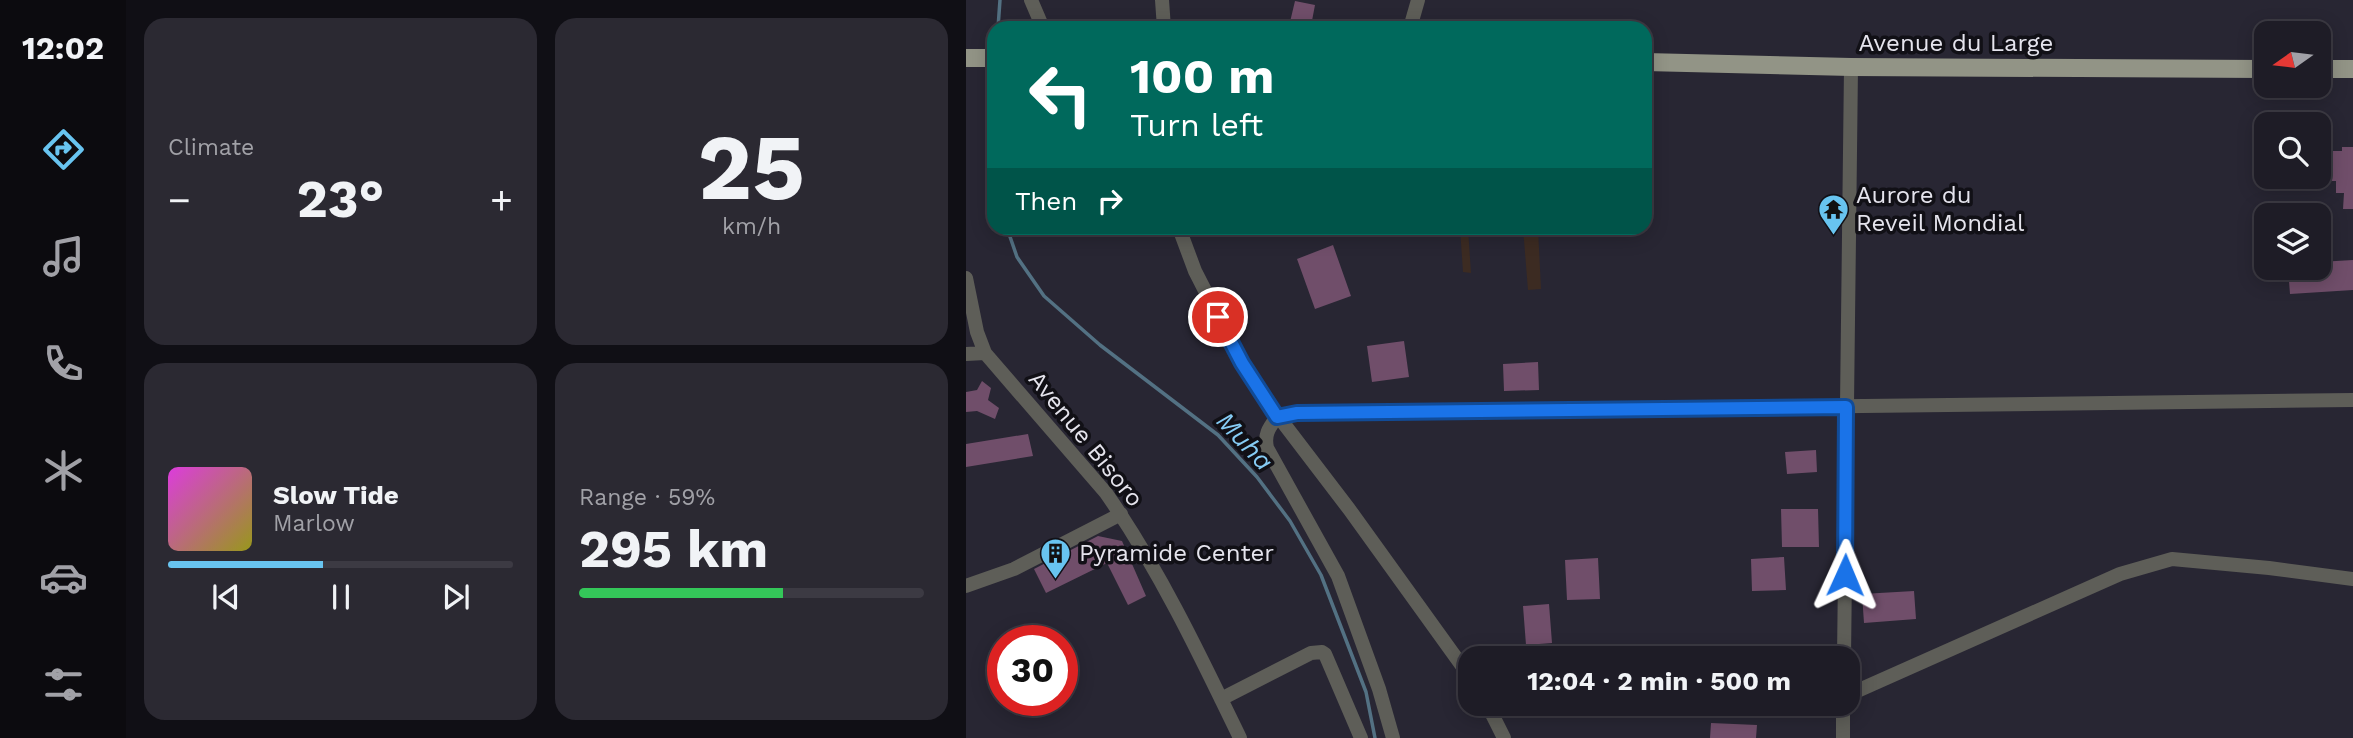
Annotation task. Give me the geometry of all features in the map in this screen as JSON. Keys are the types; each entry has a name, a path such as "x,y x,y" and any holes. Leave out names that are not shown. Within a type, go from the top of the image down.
{"main road":[{"name":"Avenue du Large","path":"1652,62 1851,67 2254,69"},
{"path":"2331,69 2353,69"}],"street":[{"path":"1031,0 1040,21"},
{"path":"1162,0 1164,21"},
{"path":"1412,21 1418,0"},
{"path":"1844,646 1851,67"},
{"path":"1182,235 1195,271 1236,351 1277,417 1349,509 1458,660"},
{"name":"Avenue Bisoro","path":"966,278 977,332 985,354 1106,493 1121,514 1240,738"},
{"path":"966,354 985,354"},
{"path":"1393,738 1379,689 1338,576 1266,448 1268,429 1277,417 1297,413 2353,400"},
{"path":"966,586 1014,569 1121,514"},
{"path":"1860,690 2120,574 2151,564 2177,559 2353,579"},
{"path":"1221,699 1311,653 1322,652 1361,738"},
{"path":"1493,716 1504,738"},
{"path":"1843,716 1843,738"}],"shaded area":[{"path":"1460,235 1468,235 1471,273 1463,272"},
{"path":"1524,235 1538,235 1541,289 1528,290"}],"building":[{"path":"1295,1 1315,5 1312,21 1290,21"},
{"path":"2342,147 2353,147 2353,209 2343,209 2344,193 2336,193 2336,181 2331,181 2331,151 2342,151"},
{"path":"1333,245 1351,296 1315,309 1297,259"},
{"path":"2353,260 2353,290 2290,294 2289,280 2331,280 2331,261"},
{"path":"1404,341 1409,377 1372,382 1367,346"},
{"path":"1538,362 1539,390 1504,391 1503,364"},
{"path":"982,381 991,388 988,400 999,408 995,419 977,411 966,412 966,392 977,390"},
{"path":"1028,434 1033,456 966,467 966,444"},
{"path":"1816,450 1817,472 1787,474 1785,452"},
{"path":"1781,509 1818,509 1819,547 1782,547"},
{"name":"Pyramide Center","path":"1098,536 1122,541 1146,596 1128,605 1107,563 1046,593 1034,569"},
{"path":"1784,557 1786,590 1752,591 1751,559"},
{"path":"1598,558 1600,599 1567,600 1565,560"},
{"path":"1914,591 1916,619 1864,623 1862,594"},
{"path":"1549,604 1552,643 1526,645 1523,606"},
{"path":"1711,723 1757,725 1756,738 1710,738"}],"waterway":[{"name":"Muha","path":"998,21 1000,0"},
{"name":"Muha","path":"1009,235 1017,257 1044,296 1100,345 1218,435 1257,477 1290,521 1321,575 1366,692 1375,738"}],"place":[{"name":"Aurore du Reveil Mondial","path":"1833,236"},
{"name":"Pyramide Center","path":"1056,580"}],"route":[{"path":"1218,317 1242,363 1277,417 1297,413 1846,407 1845,575"}]}
